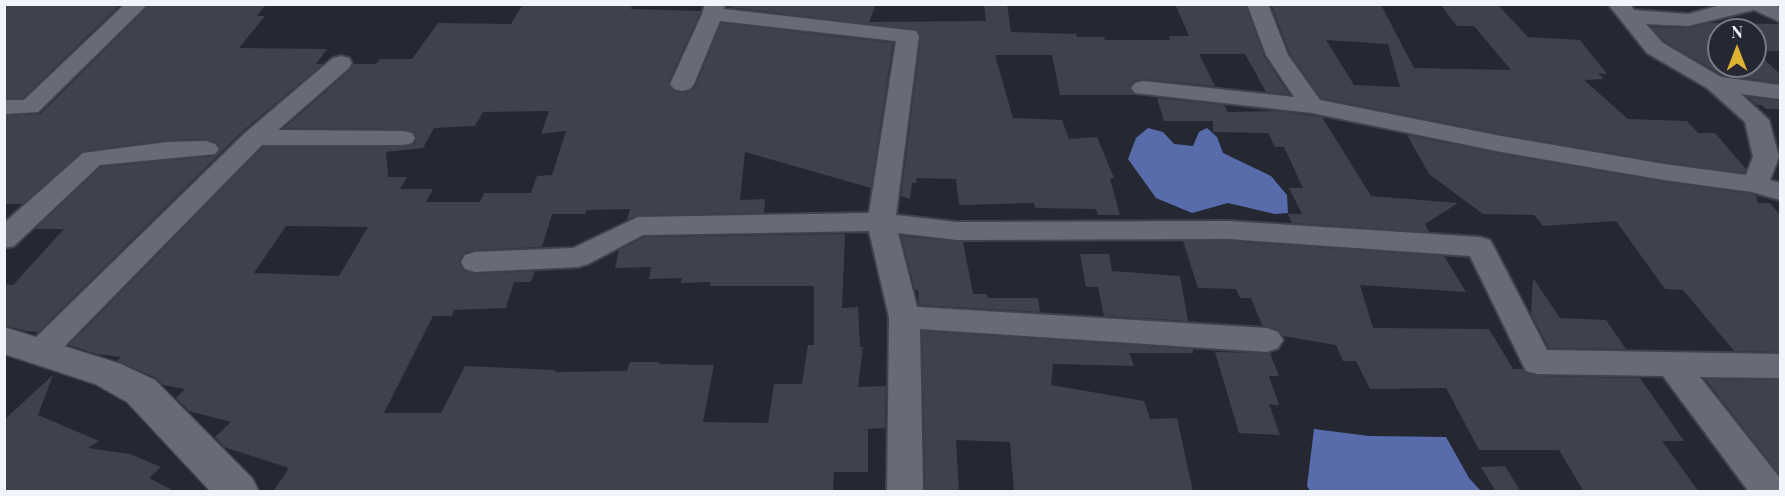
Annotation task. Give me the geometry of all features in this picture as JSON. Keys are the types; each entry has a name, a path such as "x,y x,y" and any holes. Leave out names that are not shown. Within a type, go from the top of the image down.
{"street":[{"path":"4,107 30,107 138,4"},
{"path":"1257,4 1277,55 1312,106"},
{"path":"1623,10 1688,20 1753,4"},
{"path":"1758,4 1780,16"},
{"path":"682,84 714,9 908,36 881,222 904,316 905,492"},
{"path":"1623,10 1655,48 1715,83 1757,120 1766,157 1755,184"},
{"path":"41,351 255,137 340,63"},
{"path":"1715,83 1780,92"},
{"path":"1143,88 1312,106 1501,144 1664,172 1755,184 1780,192"},
{"path":"255,137 403,138"},
{"path":"4,240 92,158 167,150 206,149"},
{"path":"475,262 578,257 638,226 881,222 957,231 1228,230 1480,248 1537,362 1780,366"},
{"path":"904,316 1267,340"},
{"path":"4,340 108,374 141,391 238,492"},
{"path":"1672,365 1770,492"}],"water":[{"path":"1148,128 1163,132 1174,144 1193,146 1199,132 1207,128 1217,137 1223,153 1271,176 1287,195 1288,213 1275,214 1228,203 1192,213 1156,198 1128,159 1136,138"},
{"path":"1314,429 1369,436 1446,437 1469,478 1481,491 1310,491 1307,486"}],"building":[{"path":"4,4 121,4 23,98 4,98"},
{"path":"266,4 257,16 265,16 239,48 327,49 316,64 323,64 244,130 38,332 4,325 4,284 13,285 64,229 35,229 101,167 215,156 221,149 216,142 206,139 167,140 83,151 23,204 4,204 4,116 40,114 149,6"},
{"path":"523,4 632,4 631,9 701,11 668,83 672,90 681,93 691,91 696,85 721,23 893,43 871,188 745,152 740,200 765,199 764,213 638,215 627,220 630,209 587,210 585,214 552,214 542,247 475,250 464,253 459,261 464,271 475,274 535,271 531,282 514,282 506,308 454,310 452,316 433,316 384,413 441,413 465,366 556,370 555,372 627,371 630,362 659,362 659,364 714,365 703,422 768,423 774,384 802,384 808,345 814,345 814,286 710,286 710,282 681,283 682,278 649,279 651,267 615,268 619,250 644,237 845,234 842,308 858,307 860,347 863,347 858,387 886,386 885,428 868,429 868,472 834,472 833,492 273,492 289,468 224,447 215,437 231,422 189,411 176,398 185,389 163,385 156,378 117,361 121,357 96,354 69,345 263,147 403,147 414,144 417,139 414,132 403,129 284,128 354,64 376,64 380,59 412,59 438,23 511,24","holes":["549,111 541,134 566,131 552,175 537,176 531,193 484,193 480,202 426,202 433,189 400,189 407,177 388,177 386,152 423,148 434,128 475,126 483,112","286,226 368,227 339,276 254,273"]},
{"path":"731,4 876,4 869,22 986,21 984,4 1007,4 1011,32 1076,34 1077,37 1104,37 1105,40 1170,40 1169,36 1189,36 1176,6 1245,4 1264,56 1289,94 1266,92 1245,54 1199,54 1215,86 1142,79 1134,81 1129,87 1135,95 1060,95 1052,55 995,55 1013,118 1062,120 1069,139 1097,137 1114,178 1110,179 1120,215 1098,215 1096,209 1035,208 1034,203 959,205 956,179 916,178 917,183 912,183 910,199 901,196 921,36 918,30 729,7"},
{"path":"1271,4 1381,5 1414,68 1511,70 1474,26 1457,26 1440,4 1497,4 1528,37 1580,40 1607,74 1598,73 1604,79 1584,80 1628,119 1687,121 1698,133 1715,133 1746,169 1745,173 1664,162 1501,134 1321,98 1290,54","holes":["1326,40 1388,44 1400,87 1354,85"]},
{"path":"1707,24 1707,66 1664,41 1651,27 1688,28"},
{"path":"1767,24 1780,24 1780,51 1767,51"},
{"path":"1767,62 1780,74 1780,83 1744,78 1767,78"},
{"path":"1748,97 1780,101 1780,109 1766,109"},
{"path":"1157,98 1224,105 1228,112 1276,111 1322,117 1371,196 1458,203 1425,224 1429,232 1292,223 1288,214 1302,214 1289,188 1303,188 1284,147 1275,147 1268,133 1213,132 1213,121 1164,121"},
{"path":"1407,135 1664,182 1752,194 1756,196 1758,203 1770,203 1780,215 1780,352 1734,351 1683,290 1665,289 1616,221 1543,226 1534,215 1483,214 1429,174"},
{"path":"901,236 963,242 973,294 987,294 988,298 1038,298 1040,312 919,305 918,290 915,290"},
{"path":"1183,241 1228,241 1444,256 1466,292 1360,285 1373,328 1489,329 1513,369 1523,369 1525,373 1537,376 1640,378 1684,441 1662,441 1699,492 1584,492 1559,450 1479,450 1446,388 1370,389 1356,361 1343,361 1336,345 1283,336 1279,330 1262,325 1251,298 1240,298 1236,289 1198,288"},
{"path":"1080,254 1109,254 1112,271 1180,276 1188,321 1104,316 1098,287 1086,287"},
{"path":"1533,278 1560,318 1606,320 1626,349 1549,348 1531,314"},
{"path":"922,331 1193,349 1193,353 1129,353 1134,366 1053,364 1051,385 1144,401 1150,419 1177,418 1193,492 1014,492 1010,442 956,440 959,492 925,492"},
{"path":"1215,352 1270,353 1279,376 1269,376 1279,405 1269,404 1280,435 1239,433"},
{"path":"53,375 38,415 99,441 88,448 130,454 161,467 149,478 176,492 4,492 4,420"},
{"path":"1705,379 1780,380 1780,475"},
{"path":"1505,466 1521,492 1496,492 1481,467"}]}
